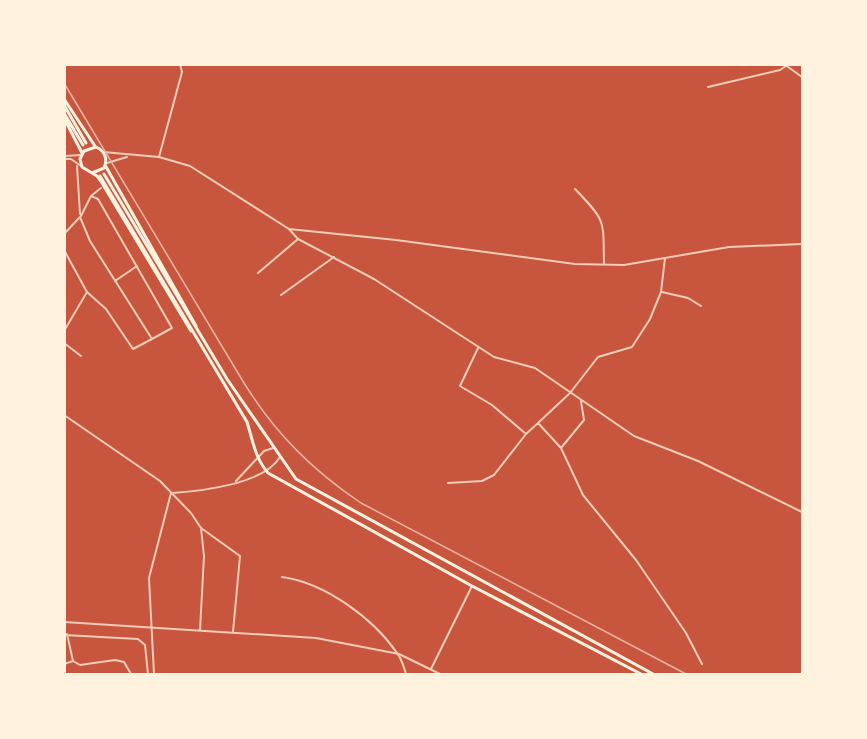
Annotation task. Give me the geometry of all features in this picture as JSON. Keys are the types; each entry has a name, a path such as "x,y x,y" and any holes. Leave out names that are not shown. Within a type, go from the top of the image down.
{"main road":[{"path":"64,99 96,147 103,152 105,165 112,181 193,317 197,334"},
{"path":"64,105 85,144 64,113"},
{"path":"64,118 82,154 82,167 102,183 184,323 197,334 296,479 654,675"},
{"path":"82,154 87,148 96,147"},
{"path":"92,173 100,171 105,165"},
{"path":"102,175 247,422 254,443 256,459 266,471 472,586 640,675"}],"street":[{"path":"159,157 182,72 180,64"},
{"path":"708,87 780,69 785,65 802,77"},
{"path":"103,152 132,157"},
{"path":"64,158 82,154"},
{"path":"105,165 112,159 159,157 190,166 289,229 298,239 374,279 478,348 505,362 516,361 535,368 634,436 698,461 802,512"},
{"path":"64,158 71,159 82,167"},
{"path":"77,166 80,217 90,241 152,339"},
{"path":"64,234 80,217 91,196 101,189"},
{"path":"575,189 598,213 603,223 604,264"},
{"path":"64,250 87,292 106,309 133,349 172,328 98,199 91,196"},
{"path":"289,229 396,240 504,256 624,265 729,247 802,244"},
{"path":"258,273 298,239"},
{"path":"281,295 334,257"},
{"path":"448,483 482,481 494,475 526,434 570,393 598,357 632,347 650,319 661,292 665,258"},
{"path":"115,281 137,266"},
{"path":"64,331 87,292"},
{"path":"661,292 688,298 701,306"},
{"path":"64,343 81,356"},
{"path":"478,348 460,386 492,405 526,434"},
{"path":"561,448 584,420 581,401"},
{"path":"64,415 160,481 191,513 201,528 240,556 233,632"},
{"path":"538,423 561,448 577,477 583,495 636,560 686,633 702,664"},
{"path":"234,483 264,451 273,448"},
{"path":"171,493 201,491 234,483 274,467 280,457"},
{"path":"154,675 149,578 171,493"},
{"path":"200,630 204,556 201,528"},
{"path":"282,577 299,580 364,617 399,654 406,675"},
{"path":"430,670 472,586"},
{"path":"64,622 316,638 399,654 440,675"},
{"path":"131,675 124,662 115,660 80,665 73,661 66,635 138,639 145,645 148,675"},
{"path":"64,664 73,661"}],"railway":[{"path":"64,83 244,383 268,418 311,464 361,503 686,674"}]}
